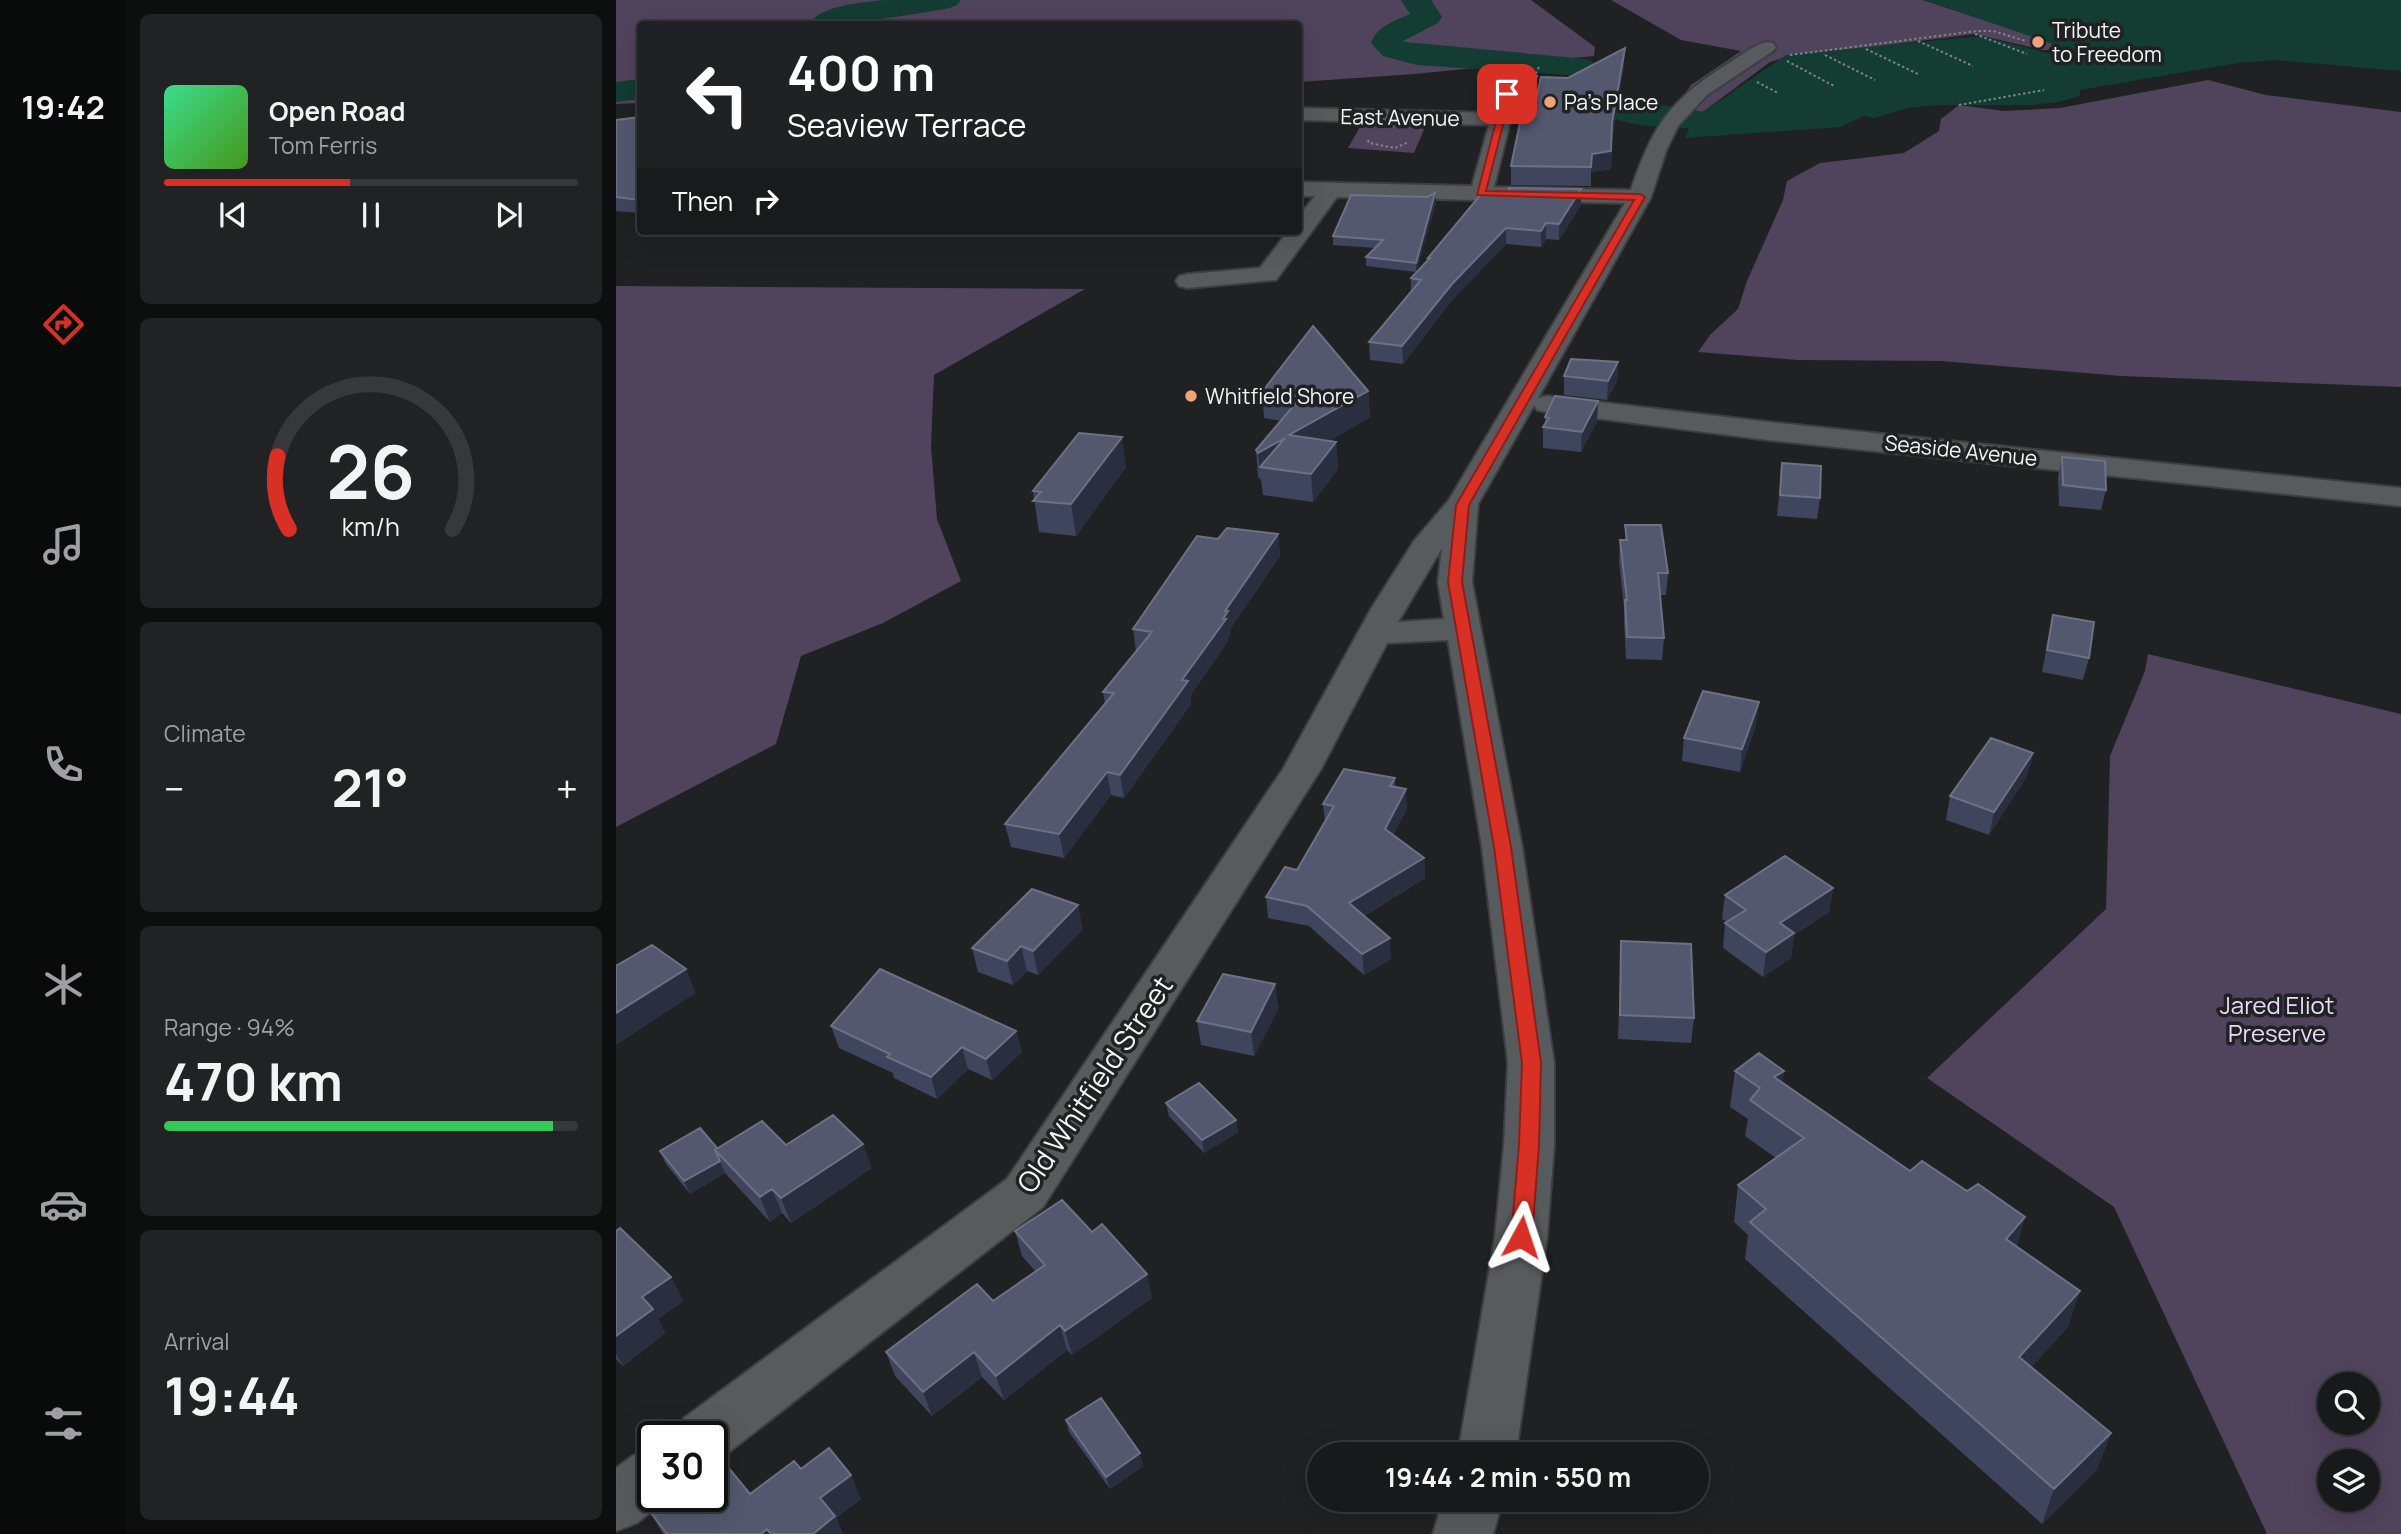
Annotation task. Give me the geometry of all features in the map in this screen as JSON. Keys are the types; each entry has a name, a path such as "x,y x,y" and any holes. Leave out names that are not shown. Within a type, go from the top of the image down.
{"street":[{"path":"1488,1442 1521,1237 1529,1145 1531,1063 1502,847 1455,582 1462,505 1640,197 1658,143 1674,118 1718,80 1767,47"},
{"path":"1481,193 1507,94"},
{"name":"East Avenue","path":"1302,114 1501,119"},
{"path":"1302,189 1640,197"},
{"path":"1302,229 1331,190"},
{"path":"1188,281 1267,275 1297,235"},
{"name":"Seaside Avenue","path":"1522,401 1768,431 2401,497"},
{"name":"Old Whitfield Street","path":"725,1421 1025,1193 1303,769 1425,548 1462,505"},
{"path":"1376,633 1463,629"},
{"path":"616,1503 637,1487"},
{"path":"1463,1534 1469,1512"}],"path":[{"path":"1788,55 1976,31 1993,31 2026,41"},
{"path":"1975,34 2027,54"},
{"path":"1918,41 1973,65"},
{"path":"1866,49 1917,74"},
{"path":"1825,55 1875,80"},
{"path":"1783,58 1834,86"},
{"path":"1535,73 1539,67"},
{"path":"1750,78 1778,93"},
{"path":"1959,106 2044,90"}],"green space":[{"path":"616,0 1531,0 1595,47 1594,56 1415,74 1302,82 1302,21 637,21 637,103 616,104"},
{"path":"1611,0 1923,0 2057,44 2062,50 2042,50 1975,34 1783,58 1770,62 1700,114 1673,111 1691,85 1741,51 1681,40"},
{"path":"2208,80 2266,95 2401,112 2401,387 2121,376 1941,361 1798,360 1698,352 1710,335 1738,309 1747,281 1783,200 1787,181 1820,163 1904,153 1939,131 1941,119 1959,105 2004,111 2060,108"},
{"path":"1365,118 1428,120 1414,153 1348,148"},
{"path":"616,286 1085,289 934,375 931,446 937,519 961,581 883,623 801,656 776,744 616,827"},
{"name":"Jared Eliot Preserve","path":"2148,654 2401,714 2401,1534 2267,1534 2114,1207 1927,1078 2106,909 2110,756 2145,671"}],"shaded area":[{"path":"1925,0 2401,0 2401,71 2274,60 2238,63 2080,90 2080,96 2059,102 2032,105 1937,105 1908,108 1874,118 1864,116 1840,127 1685,138 1693,119 1786,55 1981,36 2055,55 2070,50"}],"building":[{"path":"1625,48 1612,123 1611,151 1592,154 1591,167 1511,166 1522,113 1533,113 1541,77 1568,78"},
{"path":"637,117 637,200 616,197 616,120"},
{"path":"1509,188 1581,189 1559,224 1546,223 1541,231 1506,228 1452,284 1402,346 1369,342 1421,280 1411,278 1482,193 1509,196"},
{"path":"1435,193 1416,263 1366,257 1383,240 1333,236 1351,195 1427,197"},
{"path":"1313,326 1368,391 1289,435 1336,442 1311,474 1260,467 1285,438 1258,453 1256,450 1301,397 1262,392"},
{"path":"1571,359 1618,362 1608,381 1564,376"},
{"path":"1555,396 1598,401 1582,432 1543,427 1549,418 1545,417"},
{"path":"1079,433 1122,437 1071,504 1033,501 1041,492 1033,491"},
{"path":"2062,457 2105,461 2106,490 2063,485"},
{"path":"1782,463 1821,466 1820,498 1780,495"},
{"path":"1625,525 1661,525 1668,573 1658,573 1664,638 1627,637 1627,600 1620,540 1627,540"},
{"path":"1227,528 1278,534 1225,611 1228,611 1223,619 1226,619 1182,680 1188,681 1120,775 1107,772 1059,834 1005,824 1114,693 1103,692 1152,632 1133,629 1197,536 1218,539"},
{"path":"2053,615 2094,622 2089,658 2047,650"},
{"path":"1703,691 1759,702 1742,749 1684,738"},
{"path":"1991,738 2033,753 1994,812 1950,796"},
{"path":"1344,769 1395,778 1390,786 1406,789 1385,829 1424,858 1349,903 1390,938 1362,954 1307,906 1266,897 1285,867 1297,870 1334,806 1323,804"},
{"path":"1785,856 1833,888 1780,923 1794,933 1766,952 1725,923 1746,910 1725,895"},
{"path":"1032,889 1078,905 1033,951 1021,946 1007,961 972,948"},
{"path":"1621,941 1691,944 1694,1018 1620,1015"},
{"path":"652,945 686,969 616,1013 616,966"},
{"path":"880,969 1016,1031 986,1059 962,1047 931,1077 887,1057 890,1054 831,1026"},
{"path":"1223,974 1275,984 1251,1032 1197,1021"},
{"path":"1759,1053 1784,1071 1774,1077 1910,1171 1922,1161 1967,1191 1978,1184 2025,1217 2006,1239 2080,1291 2019,1357 2111,1433 2054,1489 1750,1222 1766,1209 1738,1185 1804,1138 1750,1100 1760,1088 1735,1071"},
{"path":"1199,1083 1236,1120 1202,1140 1166,1103"},
{"path":"833,1115 863,1144 781,1198 772,1189 760,1197 715,1150 762,1121 786,1145"},
{"path":"700,1128 717,1148 715,1150 720,1161 684,1181 660,1151"},
{"path":"1062,1200 1092,1232 1102,1224 1147,1274 1065,1331 1060,1325 996,1376 974,1352 923,1392 886,1352 977,1284 993,1301 1045,1265 1015,1231"},
{"path":"620,1228 671,1277 642,1297 653,1309 616,1336 616,1231"},
{"path":"1101,1398 1140,1453 1106,1477 1066,1420"},
{"path":"829,1448 851,1475 820,1498 835,1516 813,1534 771,1534 767,1529 761,1534 667,1534 650,1512 728,1512 728,1467 750,1494 794,1461 801,1469"}],"waterway":[{"path":"831,21 848,14 946,0"},
{"path":"1416,0 1427,17 1389,36 1387,43 1394,49 1417,55 1575,66 1591,73 1601,96 1614,107 1647,115 1693,119"},
{"path":"616,92 637,89"}],"place":[{"name":"Tribute to Freedom","path":"2038,42"},
{"name":"Pa's Place","path":"1550,102"},
{"name":"Whitfield Shore","path":"1191,396"}],"route":[{"path":"1507,94 1481,193 1640,197 1462,505 1455,582 1502,847 1531,1063 1529,1145 1521,1237"}]}
